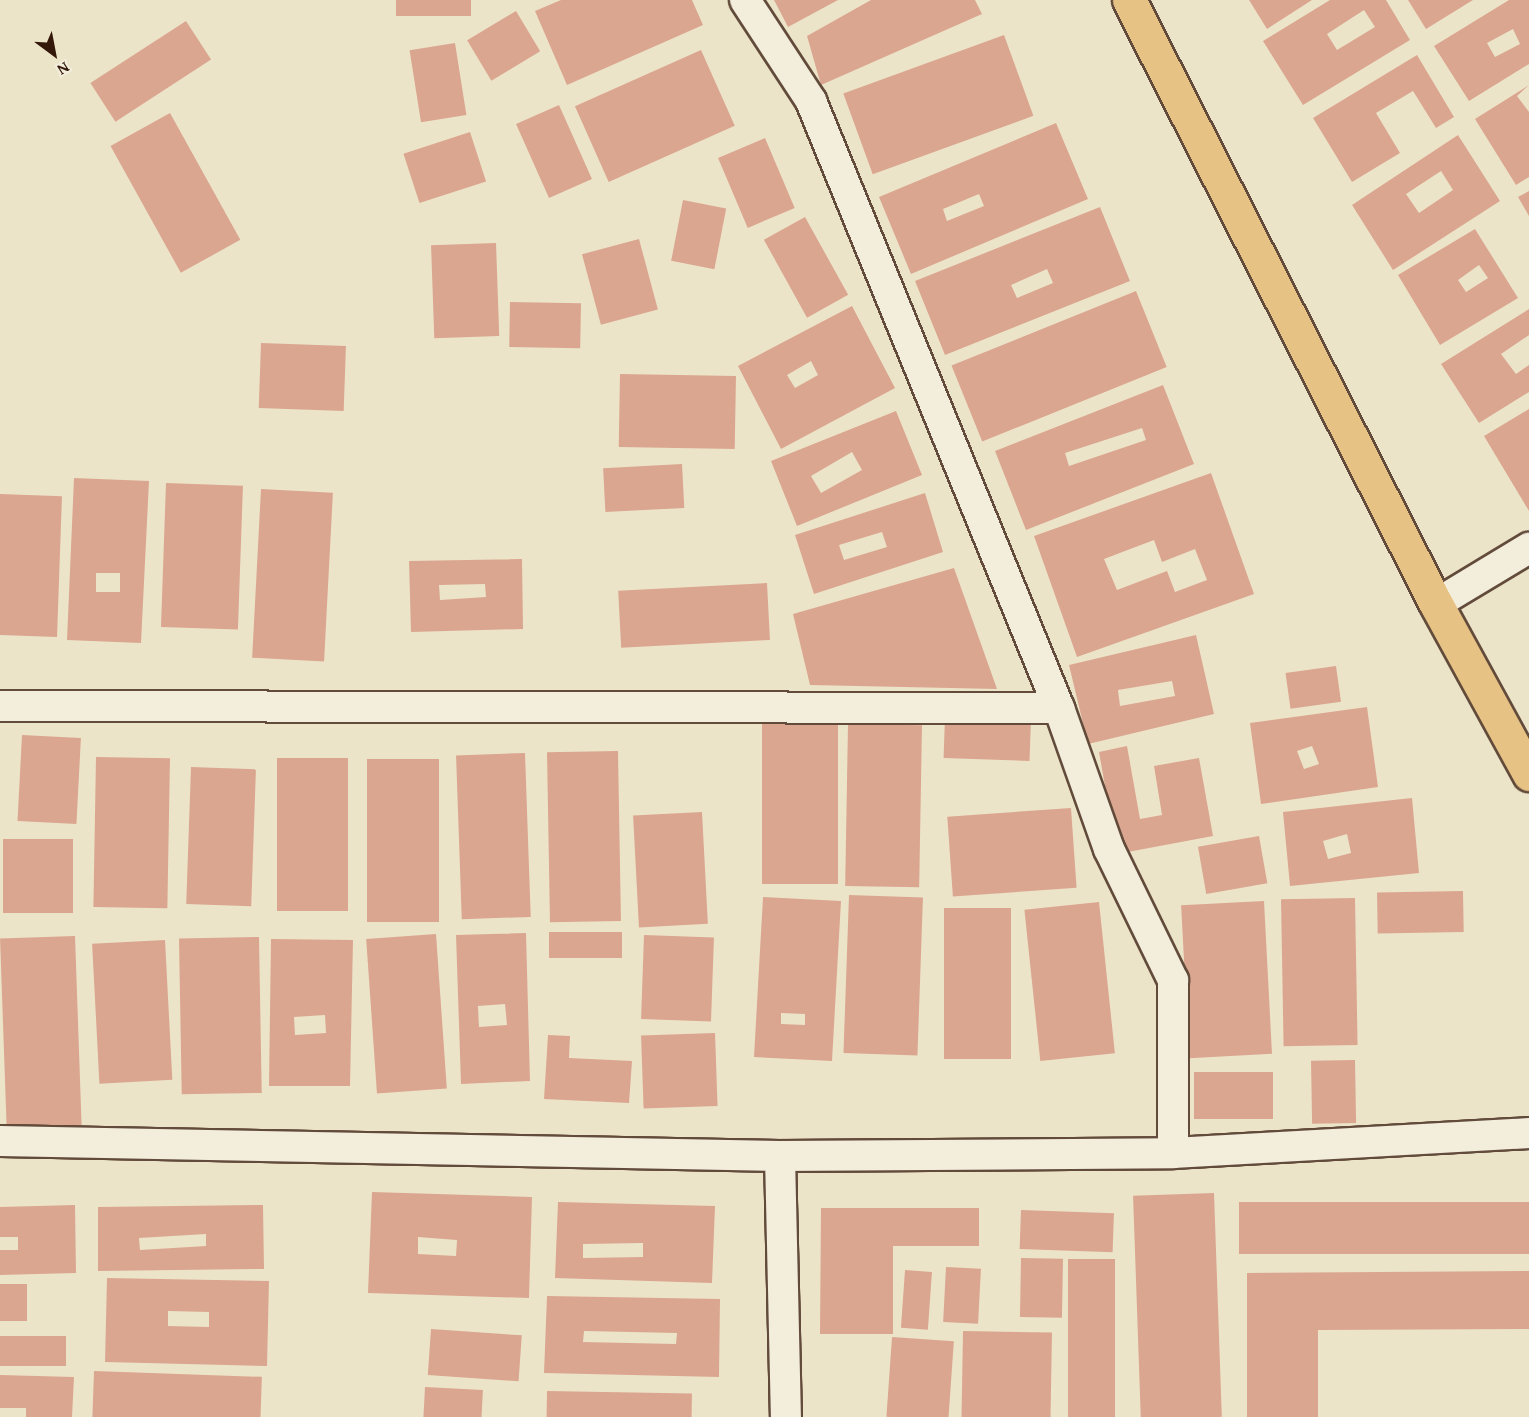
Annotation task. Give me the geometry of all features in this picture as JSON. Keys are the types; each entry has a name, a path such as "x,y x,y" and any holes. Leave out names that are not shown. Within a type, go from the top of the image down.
{"highway":[{"path":"1129,0 1436,604 1529,774"}],"street":[{"path":"746,0 811,101 1059,708 1109,849 1173,980 1173,1153"},
{"path":"1436,604 1529,548"},
{"path":"0,706 1059,708"},
{"path":"0,1141 780,1156 1173,1153 1529,1133"},
{"path":"780,1156 786,1417"}],"building":[{"path":"396,0 471,0 471,16 396,16"},
{"path":"561,0 692,0 703,25 567,85 535,11"},
{"path":"774,0 838,0 788,27"},
{"path":"871,0 975,0 982,14 821,85 807,36"},
{"path":"1249,0 1312,0 1267,29"},
{"path":"1330,0 1386,0 1410,40 1303,105 1263,41","holes":["1364,10 1375,27 1337,50 1327,34"]},
{"path":"1408,0 1473,0 1426,29"},
{"path":"1509,0 1529,0 1529,64 1469,101 1434,46","holes":["1513,29 1520,44 1495,57 1487,43"]},
{"path":"516,11 540,51 491,81 467,40"},
{"path":"186,21 211,60 115,122 90,83"},
{"path":"1004,35 1033,116 873,174 843,93"},
{"path":"455,43 466,115 421,122 410,50"},
{"path":"701,50 735,126 609,182 575,106"},
{"path":"1417,55 1454,117 1436,128 1413,91 1376,113 1400,153 1352,182 1313,118"},
{"path":"1529,85 1517,96 1529,112 1529,177 1516,185 1475,119"},
{"path":"559,105 592,179 549,198 516,124"},
{"path":"170,113 240,240 181,273 111,146"},
{"path":"1056,123 1088,199 911,274 879,197","holes":["979,194 984,206 947,221 943,209"]},
{"path":"470,132 486,181 419,203 403,154"},
{"path":"1458,135 1500,201 1393,270 1352,205","holes":["1441,171 1453,190 1419,213 1406,194"]},
{"path":"765,138 795,208 748,228 718,158"},
{"path":"1529,191 1529,216 1518,197"},
{"path":"683,200 726,208 714,269 671,261"},
{"path":"1100,207 1130,281 945,355 915,281","holes":["1047,269 1053,283 1017,298 1011,285"]},
{"path":"805,217 848,295 807,318 764,240"},
{"path":"1475,229 1518,298 1440,345 1398,275","holes":["1479,265 1488,278 1466,292 1458,280"]},
{"path":"639,239 658,310 601,325 582,254"},
{"path":"496,243 499,336 434,338 431,245"},
{"path":"1136,291 1167,367 982,442 951,366"},
{"path":"510,302 581,303 580,348 509,347"},
{"path":"852,306 895,388 781,449 738,366","holes":["811,361 818,375 795,388 787,375"]},
{"path":"1529,309 1529,335 1501,354 1516,374 1529,365 1529,392 1479,423 1441,364"},
{"path":"261,343 346,346 344,411 259,408"},
{"path":"620,374 736,376 735,449 619,447"},
{"path":"1163,385 1194,464 1026,530 995,451","holes":["1142,428 1146,440 1069,466 1065,453"]},
{"path":"1529,409 1529,511 1484,436"},
{"path":"896,411 922,475 797,526 771,461","holes":["852,452 862,470 821,493 811,476"]},
{"path":"682,464 684,508 605,512 603,468"},
{"path":"1211,473 1254,594 1077,657 1034,536","holes":["1154,540 1162,562 1195,549 1207,580 1175,592 1167,571 1117,590 1104,559"]},
{"path":"74,478 149,481 141,643 67,640","holes":["96,573 120,573 120,592 96,592"]},
{"path":"166,483 243,486 238,630 161,627"},
{"path":"261,489 333,493 324,662 252,658"},
{"path":"925,493 943,552 814,594 795,535","holes":["882,532 887,547 844,560 839,545"]},
{"path":"0,494 62,496 57,637 0,635"},
{"path":"522,559 523,629 411,632 409,561","holes":["485,584 486,597 440,600 439,585"]},
{"path":"954,568 997,689 810,685 793,614"},
{"path":"767,583 770,640 621,648 618,591"},
{"path":"1196,635 1214,714 1088,744 1069,665","holes":["1172,681 1175,696 1120,706 1118,690"]},
{"path":"1336,666 1341,702 1291,709 1285,673"},
{"path":"1367,707 1378,787 1261,804 1250,723","holes":["1312,746 1319,764 1304,769 1297,751"]},
{"path":"945,717 1031,720 1030,761 944,758"},
{"path":"762,718 838,718 838,884 762,884"},
{"path":"848,724 922,725 919,887 845,886"},
{"path":"22,735 81,738 76,824 17,821"},
{"path":"1127,746 1140,819 1162,815 1154,766 1199,758 1213,836 1117,854 1099,752"},
{"path":"618,751 621,921 550,922 547,752"},
{"path":"525,753 531,917 462,919 456,755"},
{"path":"96,757 170,758 167,908 93,907"},
{"path":"277,758 348,758 348,911 277,911"},
{"path":"367,759 439,759 439,922 367,922"},
{"path":"191,767 256,769 251,906 186,904"},
{"path":"1412,798 1419,873 1290,886 1283,812","holes":["1347,834 1351,853 1328,859 1323,841"]},
{"path":"1071,808 1077,888 953,896 947,817"},
{"path":"702,812 708,924 639,927 633,816"},
{"path":"1259,836 1267,883 1206,894 1198,847"},
{"path":"3,839 73,839 73,913 3,913"},
{"path":"1463,891 1464,932 1378,933 1377,893"},
{"path":"849,895 923,898 917,1055 843,1053"},
{"path":"763,897 841,901 832,1061 754,1057","holes":["781,1013 805,1014 805,1025 781,1024"]},
{"path":"1355,898 1358,1045 1284,1046 1281,899"},
{"path":"1264,901 1272,1054 1189,1058 1181,905"},
{"path":"1099,902 1115,1053 1040,1061 1024,910"},
{"path":"944,908 1011,908 1011,1059 944,1059"},
{"path":"549,932 622,932 622,958 549,958"},
{"path":"526,933 530,1081 461,1084 456,935","holes":["505,1004 507,1025 479,1027 478,1006"]},
{"path":"436,934 447,1089 377,1094 366,939"},
{"path":"644,935 714,937 711,1021 641,1019"},
{"path":"75,936 82,1125 7,1128 0,939"},
{"path":"259,937 262,1093 182,1094 179,938"},
{"path":"271,939 353,940 350,1086 269,1086","holes":["325,1015 326,1033 295,1035 294,1017"]},
{"path":"165,940 172,1080 99,1084 92,944"},
{"path":"715,1033 718,1106 644,1109 641,1036"},
{"path":"548,1035 570,1036 569,1058 632,1061 629,1103 544,1099"},
{"path":"1355,1060 1356,1123 1312,1124 1311,1061"},
{"path":"1194,1072 1273,1072 1273,1119 1194,1119"},
{"path":"372,1192 532,1197 529,1298 368,1293","holes":["418,1237 457,1240 456,1256 418,1254"]},
{"path":"1214,1193 1222,1417 1141,1417 1133,1196"},
{"path":"558,1202 715,1206 712,1283 555,1278","holes":["643,1243 643,1257 583,1258 583,1244"]},
{"path":"1239,1202 1529,1202 1529,1254 1239,1254"},
{"path":"75,1205 76,1273 0,1275 0,1250 18,1250 18,1237 0,1237 0,1207"},
{"path":"263,1205 264,1269 98,1271 98,1207","holes":["206,1234 206,1246 140,1250 139,1238"]},
{"path":"821,1208 979,1208 979,1246 893,1246 893,1334 820,1334"},
{"path":"1021,1210 1114,1213 1113,1252 1020,1249"},
{"path":"1021,1258 1063,1259 1062,1318 1020,1317"},
{"path":"1068,1259 1115,1259 1115,1417 1068,1417"},
{"path":"946,1267 981,1269 978,1324 943,1322"},
{"path":"905,1270 932,1272 928,1330 901,1328"},
{"path":"1529,1271 1529,1329 1318,1330 1318,1417 1247,1417 1247,1273"},
{"path":"107,1278 269,1281 267,1366 105,1362","holes":["168,1311 209,1312 209,1327 168,1326"]},
{"path":"0,1284 27,1284 27,1321 0,1321"},
{"path":"547,1296 720,1299 719,1377 544,1373","holes":["584,1331 677,1333 676,1344 583,1342"]},
{"path":"431,1329 522,1335 519,1381 428,1375"},
{"path":"963,1331 1052,1333 1051,1417 961,1417"},
{"path":"0,1336 66,1336 66,1366 0,1366"},
{"path":"892,1337 954,1341 949,1417 886,1417"},
{"path":"94,1371 262,1377 260,1417 92,1417"},
{"path":"0,1375 74,1377 72,1417 26,1417 26,1408 0,1408"},
{"path":"425,1387 483,1390 482,1417 423,1417"},
{"path":"547,1391 692,1394 692,1417 547,1417"}]}
